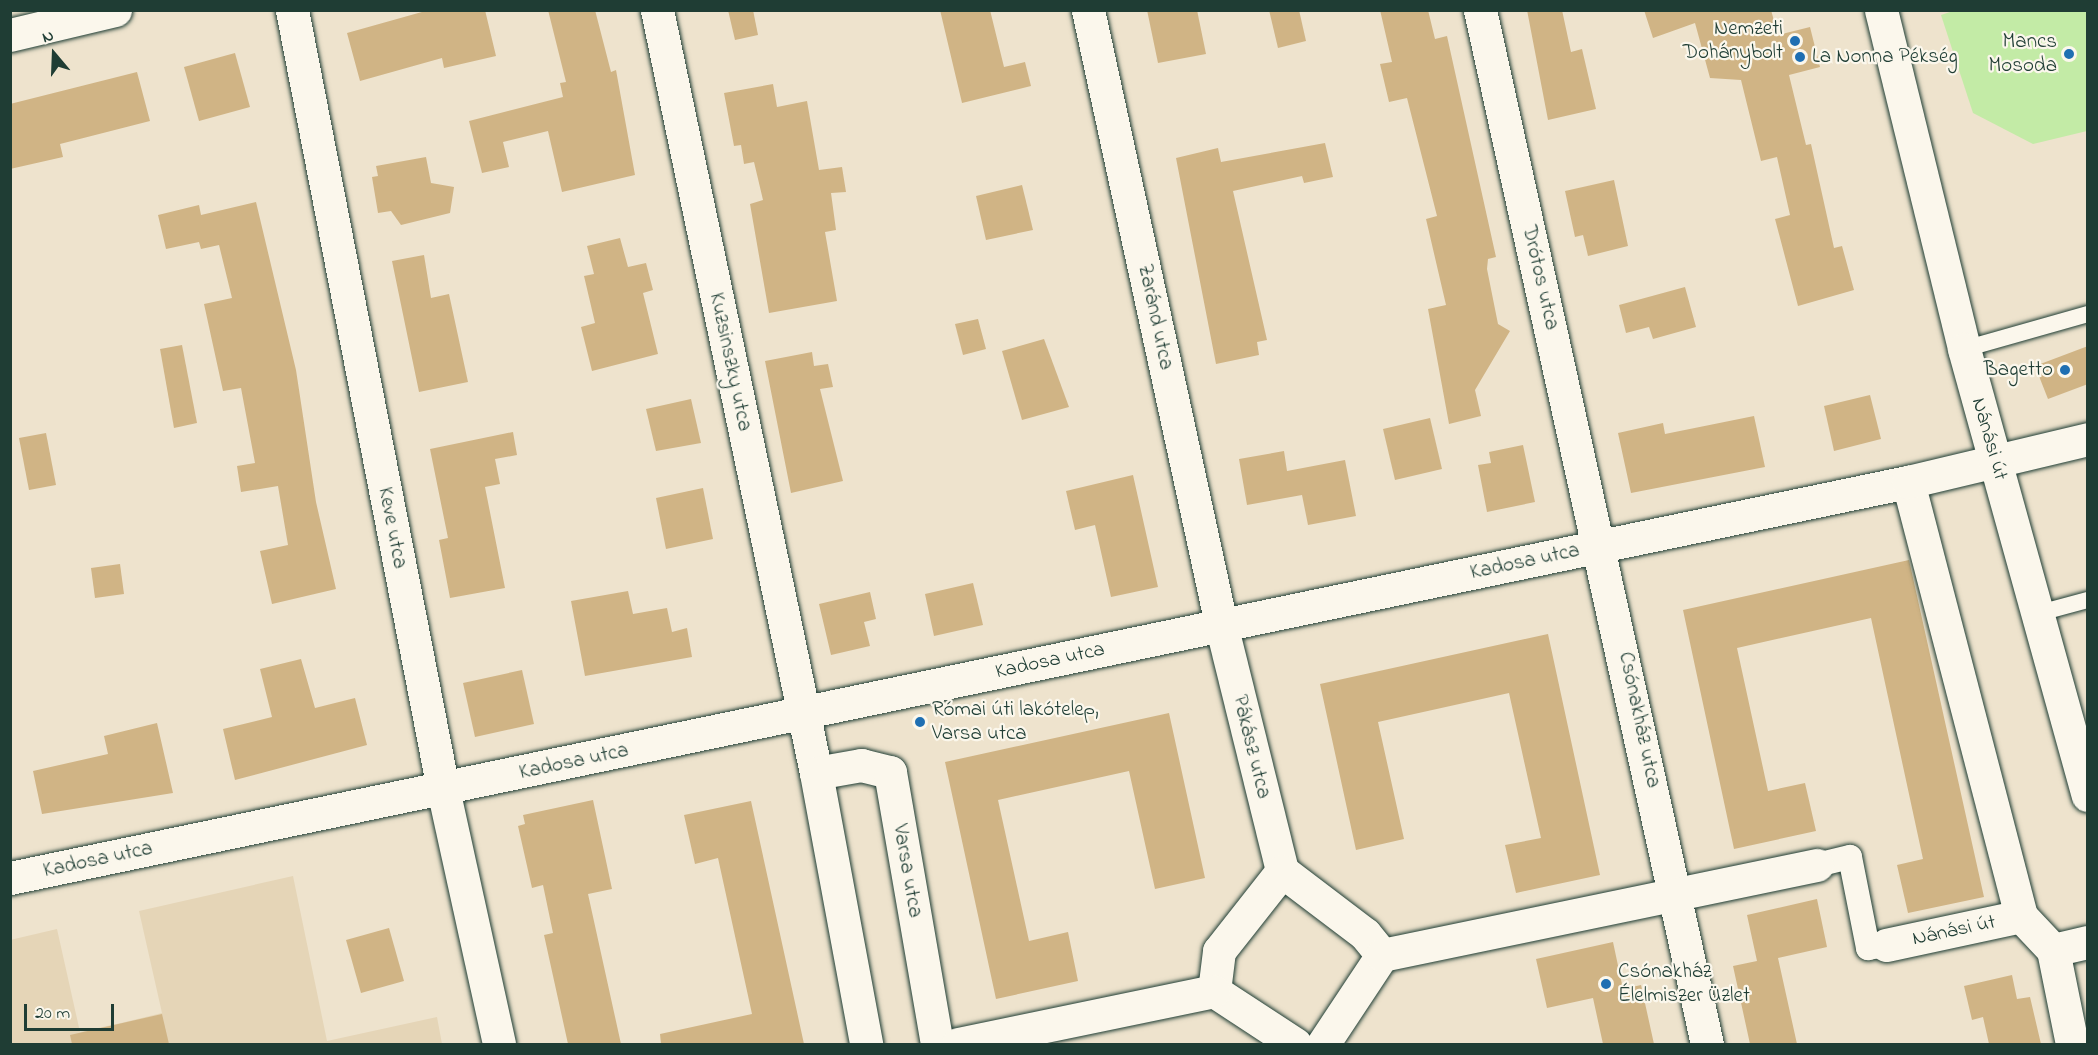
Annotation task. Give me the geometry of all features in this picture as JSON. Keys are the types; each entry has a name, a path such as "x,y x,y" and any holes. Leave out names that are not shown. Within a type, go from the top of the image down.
{"street":[{"path":"10,35 115,10"},
{"name":"Keve utca","path":"292,10 443,789 499,1044"},
{"name":"Kuzsinszky utca","path":"657,10 801,714"},
{"name":"Zaránd utca","path":"1088,10 1221,624"},
{"name":"Drótos utca","path":"1480,10 1601,546"},
{"name":"Nánási út","path":"1881,10 1964,349 2088,795"},
{"name":"Kadosa utca","path":"10,878 1908,482 2088,439"},
{"name":"Nánási út","path":"1908,482 2021,916 2053,950"},
{"name":"Csónakház utca","path":"1601,546 1707,1044"},
{"name":"Pákász utca","path":"1221,624 1282,871"},
{"path":"801,714 816,773 866,1044"},
{"name":"Varsa utca","path":"816,773 861,765 890,772 937,1044"},
{"path":"1323,1044 1382,955 1850,857 1868,948 1886,945"},
{"path":"1214,991 1219,951 1282,871 1365,934 1382,955"},
{"name":"Nánási út","path":"1886,945 2021,916"},
{"path":"2072,1044 2053,950 2088,942"},
{"path":"958,1044 1214,991 1294,1044"}],"lane":[{"path":"1964,349 2088,314"},
{"path":"2036,614 2088,600"}],"shaded area":[{"path":"293,876 327,1041 437,1017 442,1044 11,1044 10,940 57,929 80,1032 121,1023 162,1013 139,911"}],"green space":[{"path":"1953,11 2087,11 2087,131 2033,144 1973,113 1941,15"}],"building":[{"path":"429,10 485,10 496,56 444,68 442,58 360,81 347,33"},
{"path":"548,10 595,10 611,72 616,70 635,175 562,192 548,131 503,142 509,167 482,173 469,121 563,97 560,83 566,82"},
{"path":"728,10 753,10 758,35 735,40"},
{"path":"940,10 990,10 1004,67 1025,62 1031,86 962,103"},
{"path":"1147,10 1197,10 1206,54 1158,63"},
{"path":"1269,10 1299,10 1306,41 1278,48"},
{"path":"1380,10 1428,10 1435,39 1447,36 1496,257 1488,259 1487,269 1498,324 1510,331 1475,390 1481,416 1449,424 1428,309 1446,305 1426,219 1437,216 1407,98 1389,102 1380,64 1392,62"},
{"path":"1527,10 1562,10 1571,52 1582,49 1596,109 1548,120"},
{"path":"1644,10 1771,10 1778,35 1810,27 1820,67 1789,75 1806,145 1811,144 1834,248 1842,246 1854,290 1798,306 1775,219 1790,215 1777,157 1761,161 1741,80 1710,78 1695,23 1653,38"},
{"path":"235,53 250,107 199,121 184,67"},
{"path":"137,72 150,121 60,144 63,157 10,169 10,104"},
{"path":"773,84 777,107 807,101 819,170 842,167 846,192 831,193 836,230 825,232 837,301 769,313 750,204 763,200 754,162 744,164 741,145 734,146 724,93"},
{"path":"1325,143 1333,177 1304,183 1302,176 1233,191 1267,340 1257,342 1259,355 1216,364 1176,158 1218,148 1221,162"},
{"path":"426,157 431,183 454,187 450,213 401,225 391,211 378,213 372,177 378,176 376,166"},
{"path":"1614,180 1628,246 1588,256 1583,235 1575,237 1565,191"},
{"path":"1022,185 1033,230 986,240 976,196"},
{"path":"256,202 296,370 316,502 336,589 272,604 260,551 288,545 278,486 241,492 237,466 255,463 241,388 223,391 204,304 232,298 219,245 201,249 199,242 166,249 158,215 199,205 201,215"},
{"path":"620,238 628,267 646,263 653,290 643,293 658,354 592,371 581,327 595,323 584,276 594,274 587,246"},
{"path":"424,255 431,298 449,294 468,382 419,392 392,261"},
{"path":"1685,287 1696,327 1653,339 1649,327 1626,333 1619,305"},
{"path":"978,319 986,349 963,355 955,324"},
{"path":"1044,339 1069,407 1022,420 1002,351"},
{"path":"182,345 197,423 174,428 160,349"},
{"path":"2088,346 2088,384 2048,399 2035,366"},
{"path":"812,352 814,366 828,364 833,387 820,389 843,481 791,493 765,361"},
{"path":"1870,395 1881,439 1834,451 1824,406"},
{"path":"691,399 701,443 656,451 646,409"},
{"path":"1754,416 1765,467 1631,493 1618,433 1663,423 1665,434"},
{"path":"1430,418 1442,469 1395,480 1383,429"},
{"path":"513,432 517,455 495,459 500,484 485,487 505,588 450,598 439,540 448,538 430,449"},
{"path":"46,433 56,485 29,490 19,438"},
{"path":"1523,445 1535,502 1487,512 1478,465 1491,463 1489,452"},
{"path":"1284,451 1287,471 1345,460 1356,516 1308,525 1302,495 1247,505 1239,459"},
{"path":"1133,475 1158,587 1111,597 1095,525 1075,530 1066,491"},
{"path":"703,488 713,539 666,549 656,498"},
{"path":"1909,560 1984,897 1908,913 1897,865 1923,859 1871,618 1737,648 1768,791 1805,783 1816,831 1734,849 1683,610"},
{"path":"120,564 124,594 95,598 91,568"},
{"path":"973,583 983,625 934,636 925,594"},
{"path":"628,591 633,614 667,608 672,632 687,628 692,657 585,676 571,601"},
{"path":"870,592 876,619 864,622 870,646 831,655 819,604"},
{"path":"1548,634 1600,875 1516,893 1505,845 1541,838 1509,693 1378,722 1404,839 1356,850 1320,684"},
{"path":"301,659 315,708 355,698 367,745 235,780 223,729 272,717 260,669"},
{"path":"522,670 534,724 475,737 463,683"},
{"path":"1169,713 1205,878 1155,889 1129,771 998,800 1029,941 1068,932 1078,981 996,999 945,762"},
{"path":"157,723 173,793 42,814 33,771 108,754 104,736"},
{"path":"593,800 612,889 588,894 621,1044 568,1044 544,935 553,933 543,885 532,888 518,826 525,824 523,815"},
{"path":"751,801 804,1044 661,1044 660,1034 752,1014 718,858 695,864 684,815"},
{"path":"1817,899 1827,947 1778,958 1797,1044 1750,1044 1733,966 1757,961 1747,915"},
{"path":"389,928 404,981 361,993 346,940"},
{"path":"1613,942 1623,989 1641,985 1654,1044 1603,1044 1593,998 1547,1008 1536,959"},
{"path":"2012,975 2017,999 2030,997 2041,1044 1989,1044 1983,1017 1972,1020 1964,986"},
{"path":"162,1014 169,1044 72,1044 70,1035"}],"place":[{"name":"Nemzeti Dohánybolt","path":"1795,41"},
{"name":"Mancs Mosoda","path":"2069,54"},
{"name":"La Nonna Pékség","path":"1800,57"},
{"name":"Bagetto","path":"2065,370"},
{"name":"Római úti lakótelep, Varsa utca","path":"920,722"},
{"name":"Csónakház Élelmiszer Üzlet","path":"1606,984"}]}
